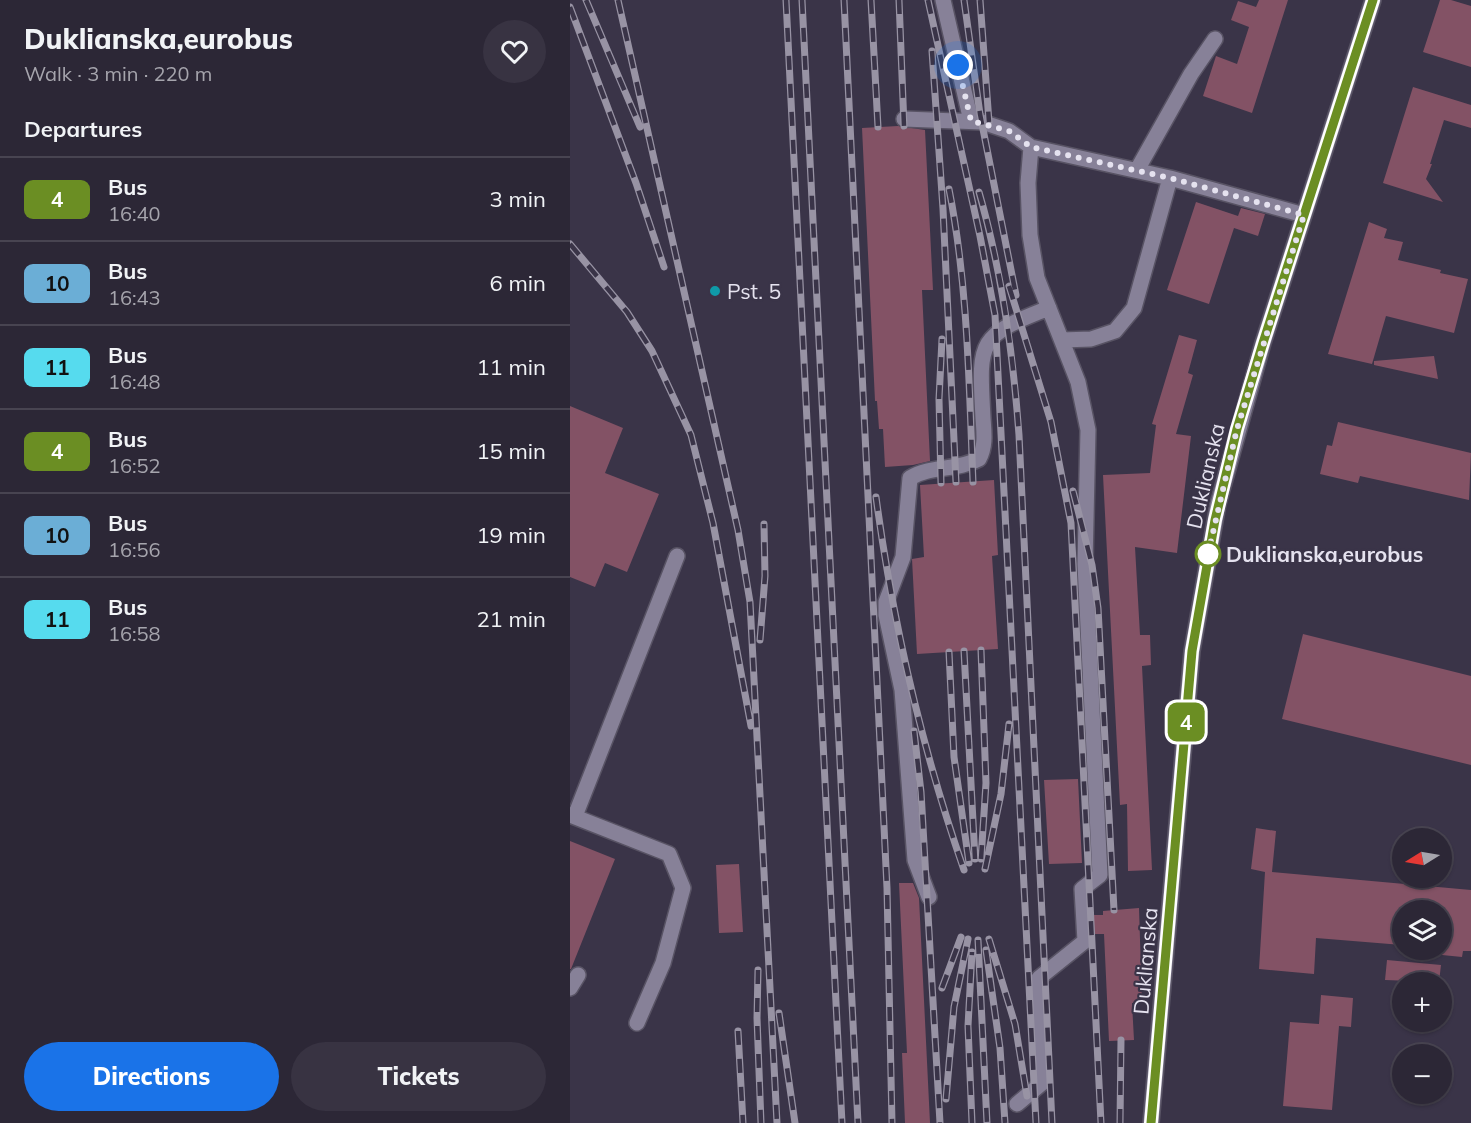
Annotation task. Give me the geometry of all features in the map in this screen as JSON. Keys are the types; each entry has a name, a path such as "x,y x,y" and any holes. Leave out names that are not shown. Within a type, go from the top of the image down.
{"street":[{"path":"944,0 971,121"},
{"name":"Duklianska","path":"1151,1123 1192,651 1218,504 1237,429 1373,0"},
{"path":"1137,170 1180,92 1215,39"},
{"path":"904,119 971,121 1009,131 1031,147 1170,178 1304,215"},
{"path":"1017,1104 1042,1083 1039,978 1085,941 1082,889 1100,875 1085,564 1088,430 1078,382 1037,278 1030,235 1028,183 1031,147"},
{"path":"1062,340 1091,339 1114,331 1134,308 1170,178"},
{"path":"929,897 915,860 902,690 886,615 886,602 903,557 907,490 910,478 921,471 955,466 979,459 984,437 981,356 986,342 1008,326 1049,308"},
{"path":"637,1023 663,963 683,888 669,854 572,815 677,555"}],"building":[{"path":"1259,0 1288,0 1252,113 1203,96 1216,56 1237,64 1249,27 1231,20 1238,1 1256,7"},
{"path":"1440,0 1451,0 1471,6 1471,67 1423,52"},
{"path":"1413,87 1471,105 1471,128 1444,120 1430,164 1432,164 1426,179 1443,202 1383,183"},
{"path":"898,126 925,130 933,290 922,290 930,461 885,467 883,429 879,429 877,401 875,401 862,128"},
{"path":"1196,202 1238,216 1241,208 1265,214 1258,236 1234,228 1209,304 1167,290"},
{"path":"1369,222 1387,229 1384,238 1403,242 1398,260 1468,279 1454,333 1386,316 1372,364 1328,354"},
{"path":"1179,335 1197,340 1188,373 1193,375 1176,434 1191,436 1177,553 1135,547 1140,635 1150,635 1151,665 1142,666 1152,870 1128,871 1127,804 1120,805 1103,475 1150,473 1156,425 1152,424"},
{"path":"1434,356 1438,379 1374,365 1374,361"},
{"path":"570,406 623,428 605,473 659,494 627,572 605,563 595,587 570,577"},
{"path":"1338,422 1471,453 1469,500 1360,476 1358,483 1320,474 1327,445 1332,446"},
{"path":"994,480 998,555 992,556 998,649 917,654 912,559 924,557 920,485"},
{"path":"1303,634 1471,676 1471,765 1282,719"},
{"path":"1078,779 1082,863 1049,864 1044,780"},
{"path":"1256,828 1276,831 1272,872 1392,883 1392,888 1471,890 1471,951 1463,951 1462,957 1452,956 1452,900 1392,900 1392,944 1316,938 1314,974 1259,969 1265,872 1251,869"},
{"path":"570,841 615,859 571,969 570,969"},
{"path":"739,864 743,932 719,933 716,865"},
{"path":"899,883 913,883 919,898 930,1123 905,1123 902,1053 907,1053"},
{"path":"1139,908 1142,1003 1132,1003 1134,1040 1109,1041 1104,934 1094,934 1093,915 1103,915 1103,911"},
{"path":"1387,960 1441,965 1440,972 1392,972 1392,980 1385,980"},
{"path":"1321,995 1353,998 1351,1027 1339,1026 1332,1110 1283,1106 1290,1022 1319,1024"}],"railway":[{"path":"586,0 640,127"},
{"path":"618,0 738,530 750,602 777,1123"},
{"path":"786,0 842,1123"},
{"path":"802,0 858,1123"},
{"path":"844,0 887,888 892,1123"},
{"path":"871,0 878,127"},
{"path":"899,0 904,126"},
{"path":"928,0 995,315 1036,1123"},
{"path":"964,0 980,114 1016,295"},
{"path":"980,0 989,122"},
{"path":"570,7 636,183 664,267"},
{"path":"932,51 943,209 956,482"},
{"path":"949,189 964,298 973,482"},
{"path":"979,192 994,252 1005,312 1019,435 1052,1123"},
{"path":"570,244 627,312 652,351 691,435 713,523 751,726"},
{"path":"1009,286 1051,422 1071,523 1101,1123"},
{"path":"941,483 939,399 942,339"},
{"path":"1073,491 1092,565 1098,608 1114,910"},
{"path":"876,497 891,592 911,686 935,779 964,870"},
{"path":"760,640 765,576 764,524"},
{"path":"981,650 986,783 981,859"},
{"path":"964,651 975,859"},
{"path":"949,652 954,757 969,863"},
{"path":"985,869 1001,794 1009,724"},
{"path":"914,731 921,792 940,1123"},
{"path":"942,988 961,937"},
{"path":"946,1099 954,1007 968,939"},
{"path":"989,939 1015,1024 1027,1096"},
{"path":"978,940 987,1123"},
{"path":"986,950 1000,1048 1005,1123"},
{"path":"972,952 968,1026 972,1123"},
{"path":"758,970 757,1018 761,1123"},
{"path":"779,1013 795,1123"},
{"path":"738,1031 743,1123"},
{"path":"1120,1123 1121,1040"}],"bus line":[{"name":"4","path":"1151,1123 1192,651 1215,520 1237,429 1263,343 1373,0"}],"place":[{"name":"Pst. 5","path":"715,291"},
{"name":"Duklianska,eurobus","path":"1208,554"}],"route":[{"path":"958,65 971,121 982,122 1009,131 1031,147 1170,178 1304,215 1237,429 1208,554"}]}
